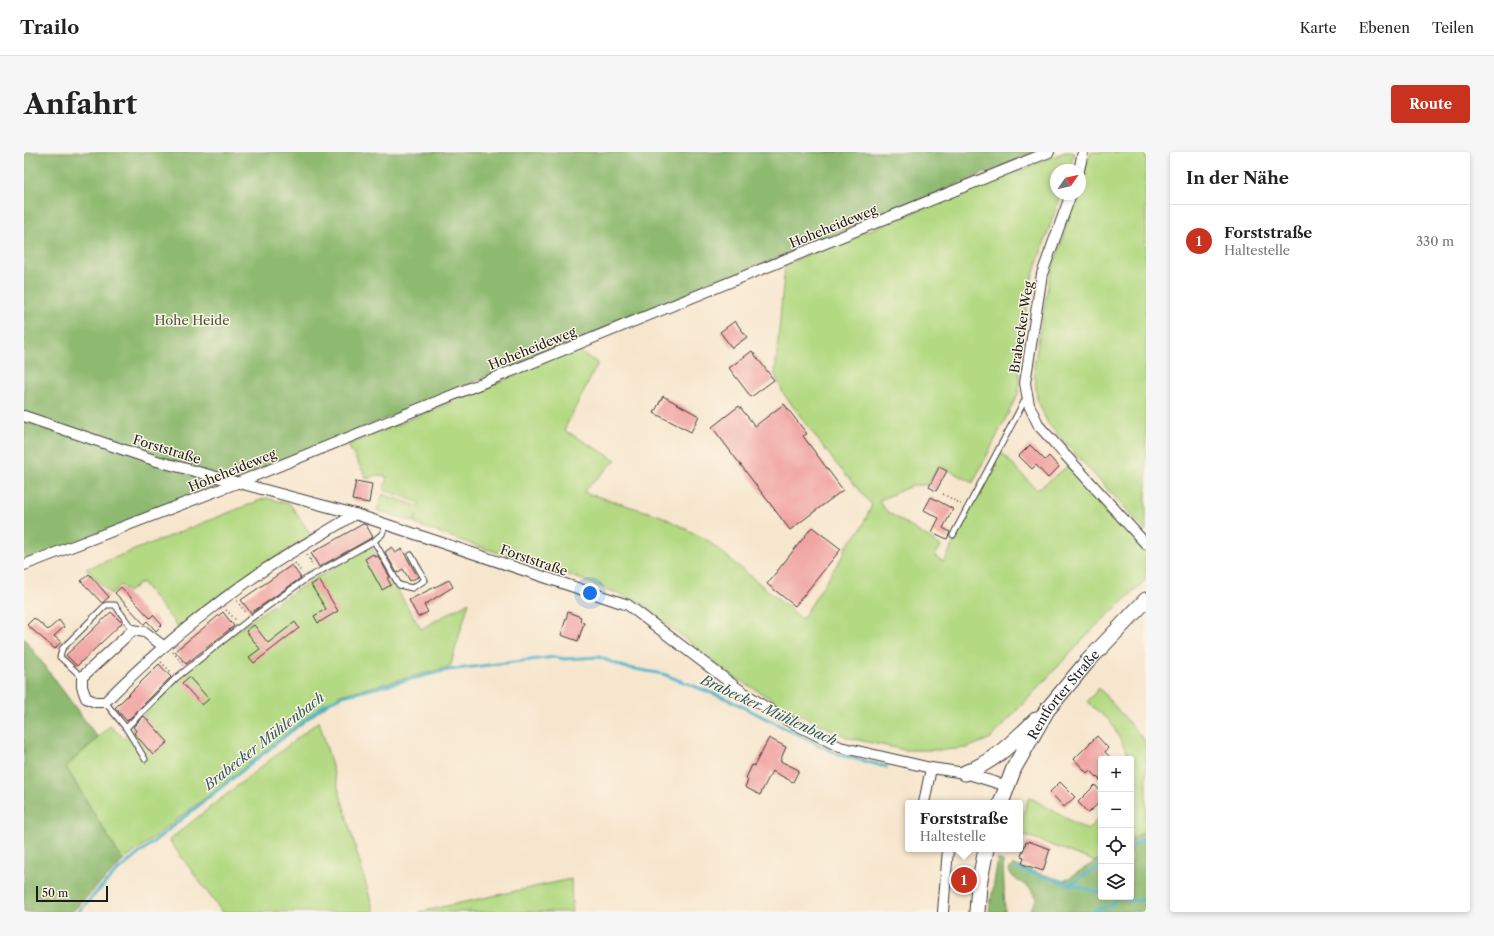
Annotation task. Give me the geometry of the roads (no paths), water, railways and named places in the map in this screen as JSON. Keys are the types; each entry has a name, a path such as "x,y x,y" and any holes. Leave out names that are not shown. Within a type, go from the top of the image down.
{"main road":[{"name":"Rentforter Straße","path":"1002,800 1014,768 1047,710 1087,662 1146,600"},
{"path":"965,773 985,765 1006,749 1047,710"},
{"path":"977,912 979,885 985,852"}],"street":[{"name":"Hoheheideweg","path":"24,565 237,483 1049,152"},
{"path":"1080,164 1083,152"},
{"name":"Brabecker Weg","path":"1069,200 1042,274 1025,383 1029,405 1039,426 1146,544"},
{"name":"Forststraße","path":"24,416 157,461 355,514 628,605 737,688 777,715 840,747 931,768 965,773 1006,786"},
{"path":"165,645 145,632 133,630 82,677 82,688 86,698 96,702 105,702 165,645 220,602 302,547 355,514"},
{"path":"925,800 931,768"},
{"path":"943,912 948,852"}],"lane":[{"path":"953,535 1027,395"},
{"path":"126,728 186,669 250,619 306,579 374,541 382,534 386,524"},
{"path":"374,541 399,585 412,588 425,580 411,554"},
{"path":"82,677 60,657 62,649 106,605 115,605 133,630"},
{"path":"105,702 126,728 145,759"}],"waterway":[{"name":"Brabecker Mühlenbach","path":"78,912 116,872 325,704 343,696 448,670 555,657 564,659 599,657 624,667 663,674 727,699 837,754 887,767"},
{"path":"1134,844 1146,837"},
{"path":"1070,884 1098,867"},
{"name":"Brabecker Mühlenbach","path":"1017,869 1098,892"},
{"path":"1128,900 1146,899"},
{"name":"Brabecker Mühlenbach","path":"1094,912 1096,909 1111,906 1115,900"}],"place":[{"name":"Forststraße","path":"964,880"}],"park label":[{"name":"Hohe Heide","path":"192,320"}]}
